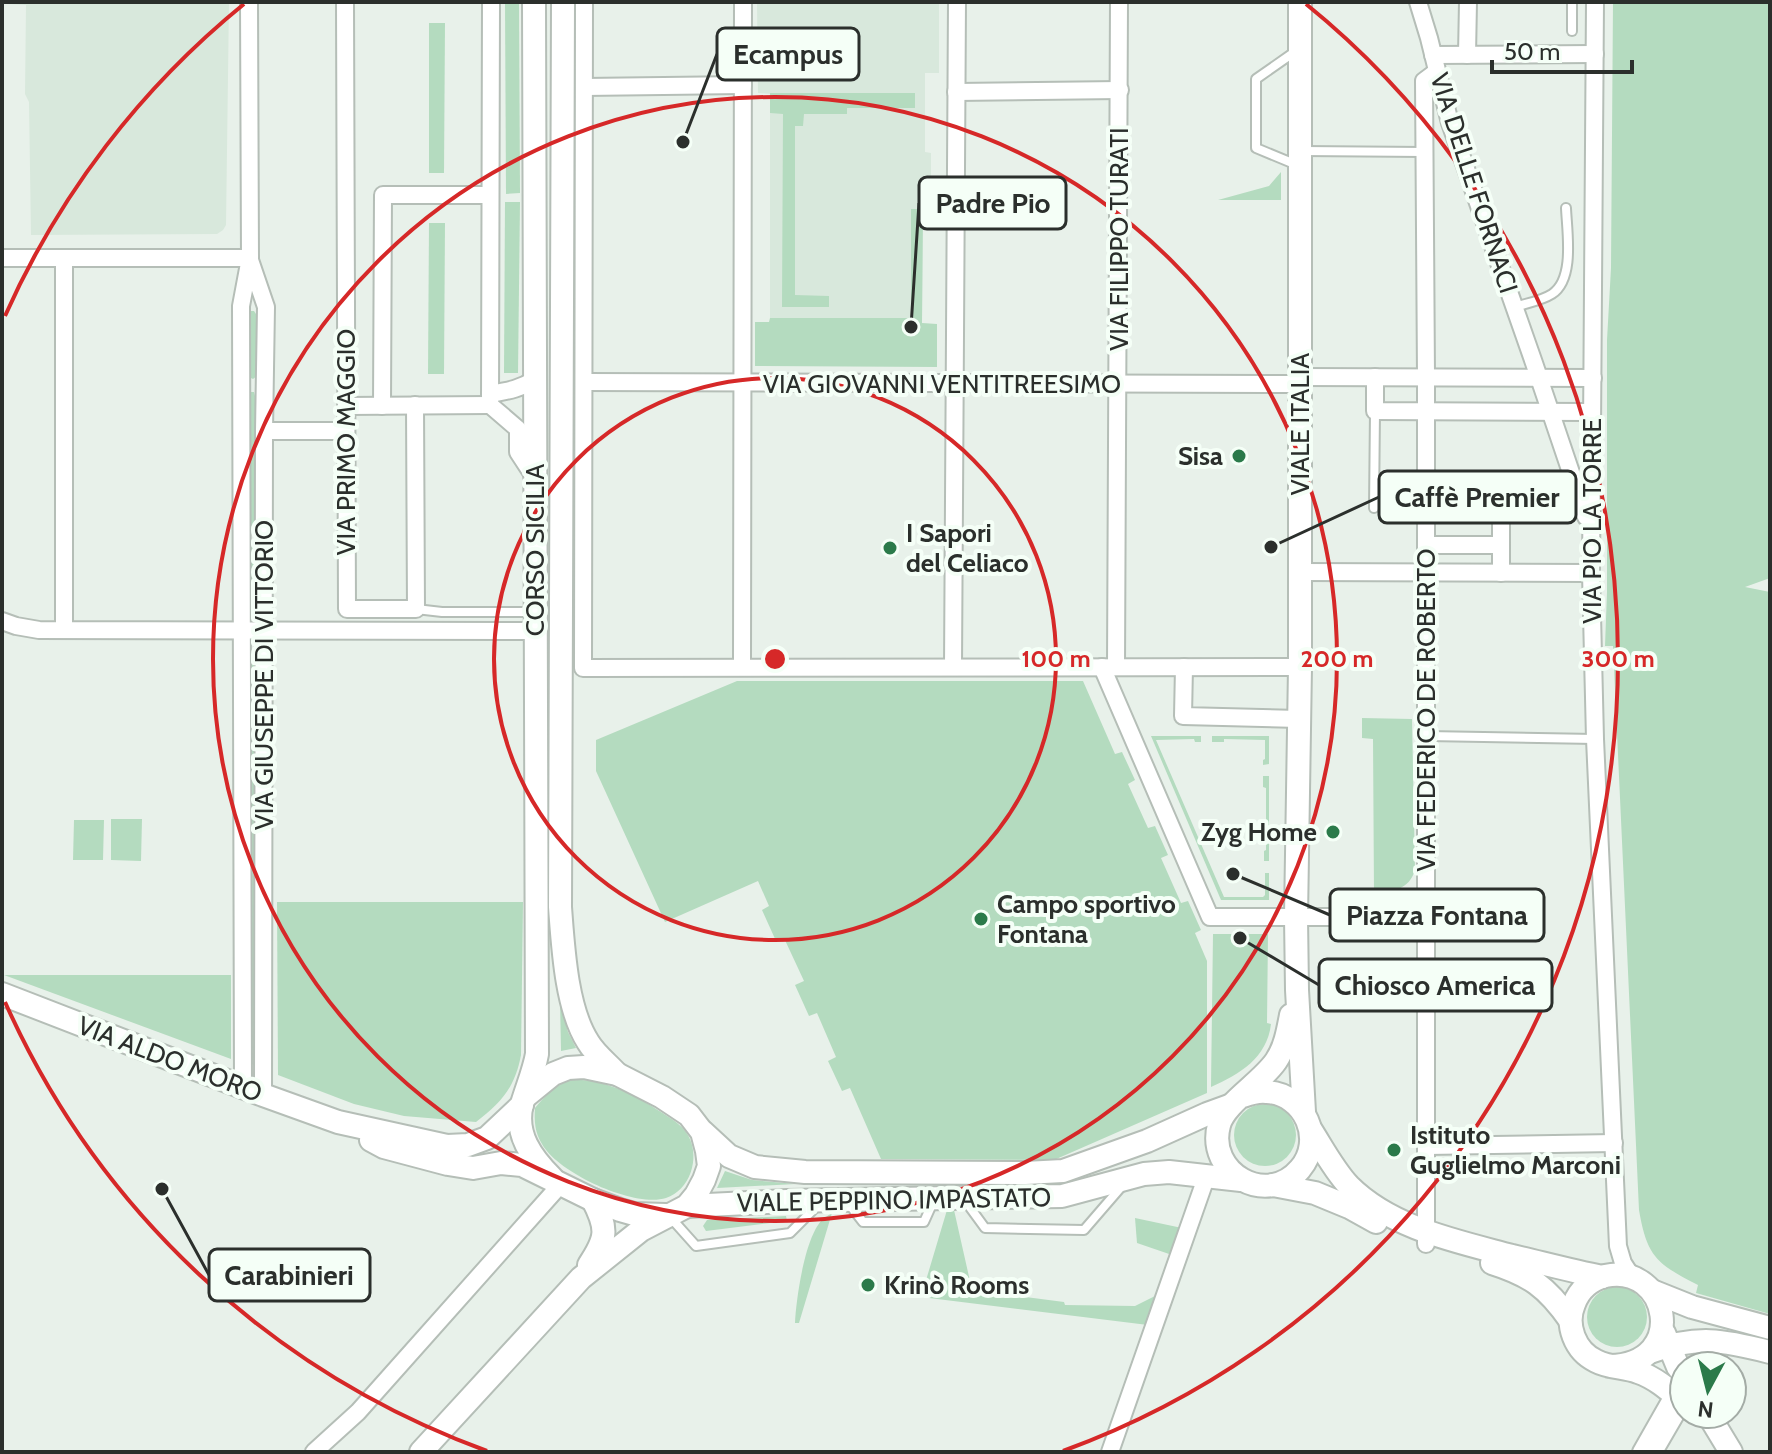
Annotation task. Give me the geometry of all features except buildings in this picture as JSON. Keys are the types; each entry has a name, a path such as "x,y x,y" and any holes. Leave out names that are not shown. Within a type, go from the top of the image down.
{"main road":[{"name":"CORSO SICILIA","path":"524,1101 537,1054 534,2"},
{"name":"CORSO SICILIA","path":"563,2 560,907 570,988 579,1025 589,1044 617,1074"},
{"name":"VIALE ITALIA","path":"1297,990 1300,2"},
{"path":"1297,990 1286,1039 1277,1060 1220,1121 1216,1137 1219,1154 1228,1169 1241,1180 1257,1185 1315,1193 1349,1207 1388,1229 1602,1277"},
{"path":"1273,1185 1299,1171 1311,1145 1297,990"},
{"name":"VIA ALDO MORO","path":"2,994 338,1122"},
{"path":"338,1122 447,1146 468,1145 487,1138 553,1074 568,1068 584,1067 617,1074 689,1115 702,1132 707,1151 709,1166 696,1195 677,1210 641,1230 581,1278 421,1452"},
{"path":"1236,1101 1256,1092 1270,1092 1295,1102 1330,1161 1357,1193 1426,1238 1524,1275 1541,1285 1556,1299 1570,1320"},
{"path":"524,1101 520,1120 529,1152 557,1181"},
{"name":"VIALE PEPPINO IMPASTATO","path":"702,1132 729,1156 755,1167 805,1172 1050,1172 1063,1171 1147,1141 1236,1101"},
{"path":"338,1122 384,1147 448,1164 473,1168 501,1163 522,1165 593,1200 634,1214 677,1210"},
{"name":"VIALE PEPPINO IMPASTATO","path":"677,1210 846,1200 1062,1196 1144,1174 1169,1172 1241,1180"},
{"path":"581,1278 603,1243 604,1230 593,1200"},
{"path":"1668,1386 1638,1372 1594,1361 1582,1350 1573,1337 1570,1320 1579,1293 1589,1283 1602,1277 1632,1277 1669,1300 1770,1328"},
{"path":"1652,1291 1662,1315 1660,1342 1668,1361"},
{"path":"1610,1366 1638,1361 1660,1342 1691,1340 1736,1343 1770,1352"},
{"path":"1705,1350 1719,1342"},
{"path":"1711,1430 1726,1445"}],"street":[{"name":"VIA GIUSEPPE DI VITTORIO","path":"249,2 250,258 241,306 241,631 253,1091"},
{"name":"VIA PRIMO MAGGIO","path":"345,2 347,609 416,609"},
{"path":"491,2 490,399 518,429 518,452 535,478"},
{"path":"584,2 583,668 1300,667"},
{"path":"742,667 743,2"},
{"path":"953,667 957,2"},
{"name":"VIA FILIPPO TURATI","path":"1109,667 1119,385 1119,2"},
{"name":"VIA DELLE FORNACI","path":"1418,2 1450,123 1591,532"},
{"path":"1467,55 1468,2"},
{"name":"VIA PIO LA TORRE","path":"1595,2 1591,532 1595,739 1618,1246 1623,1263 1632,1277"},
{"path":"1426,370 1424,81 1435,63 1467,55 1595,54"},
{"path":"584,87 743,85"},
{"path":"956,92 1120,90"},
{"name":"VIA PRIMO MAGGIO","path":"382,406 383,195 490,195"},
{"path":"2,258 250,258"},
{"path":"64,258 64,630"},
{"name":"VIA GIUSEPPE DI VITTORIO","path":"250,258 266,307 265,631 253,1091"},
{"path":"562,316 584,347"},
{"name":"VIA GIOVANNI VENTITREESIMO","path":"584,382 1119,385 1375,377 1426,370 1537,370 1593,378"},
{"name":"VIA FEDERICO DE ROBERTO","path":"1426,370 1426,1238"},
{"path":"1375,377 1375,411 1426,419 1592,412"},
{"path":"346,406 490,399 535,379"},
{"path":"415,405 416,609"},
{"path":"264,431 346,431"},
{"path":"561,467 584,440"},
{"path":"1501,483 1501,573"},
{"path":"1426,545 1501,545"},
{"path":"561,552 583,586"},
{"path":"1300,572 1591,573"},
{"path":"2,621 39,630 241,631 535,622"},
{"path":"1109,667 1210,917 1427,917"},
{"path":"1184,667 1183,716 1299,719"},
{"path":"1427,1146 1614,1143"},
{"path":"1110,1452 1207,1175"},
{"path":"314,1452 358,1412 557,1181"},
{"path":"1641,1452 1668,1412"},
{"path":"1654,1452 1668,1421"}],"lane":[{"path":"1572,2 1572,31"},
{"path":"1300,48 1256,79 1256,148 1300,158 1425,152"},
{"path":"1515,307 1549,296 1565,278 1566,208"},
{"path":"1374,508 1375,411"},
{"path":"416,609 535,622"},
{"path":"1427,736 1595,739"},
{"path":"963,1198 985,1228 1084,1230 1129,1178"},
{"path":"677,1210 696,1246 790,1233 822,1201"}],"shaded area":[{"path":"6,2 229,2 226,225 223,230 217,234 31,235 29,102 25,94 26,5"},
{"path":"757,2 939,2 939,73 925,73 925,152 931,153 931,208 923,209 922,319 770,318 770,94 758,93"}],"green space":[{"path":"505,2 519,2 520,193 506,194"},
{"path":"1613,2 1770,2 1770,578 1745,587 1770,592 1770,1314 1696,1293 1698,1285 1663,1264 1650,1249 1639,1210 1613,646 1605,646"},
{"path":"429,23 445,23 444,173 429,173"},
{"path":"770,93 915,93 915,108 847,108 847,114 804,114 803,126 795,126 795,295 829,296 829,307 782,307 783,114 770,113"},
{"path":"1281,172 1281,200 1218,200 1269,186"},
{"path":"505,202 520,202 518,373 504,373"},
{"path":"911,209 923,209 922,323 937,324 937,367 755,366 755,322 769,322 770,318 911,318"},
{"path":"429,223 445,223 444,374 428,374"},
{"path":"249,311 256,314 257,376 253,379 249,377"},
{"path":"250,392 254,392 255,396 256,528 252,530 249,528"},
{"path":"250,543 257,548 254,605 249,602"},
{"path":"250,665 256,670 256,1064 253,1065"},
{"name":"Campo sportivo Fontana","path":"737,681 1083,681 1115,754 1122,752 1135,780 1128,784 1148,828 1155,826 1168,855 1161,858 1181,903 1188,901 1201,930 1195,933 1207,961 1207,1093 1054,1160 881,1159 850,1088 842,1091 828,1061 836,1057 817,1013 809,1016 795,985 804,981 784,938 776,941 762,910 769,906 758,881 665,922 596,771 596,740"},
{"path":"1362,718 1412,719 1415,870 1404,886 1387,892 1374,893 1373,739 1362,738"},
{"path":"1151,736 1201,736 1201,742 1194,739 1156,740 1224,897 1263,897 1265,873 1269,873 1269,900 1221,900"},
{"path":"1212,736 1269,736 1269,764 1263,765 1265,740 1224,739 1224,742 1212,742"},
{"path":"1263,776 1269,776 1269,861 1264,861 1266,788 1263,787"},
{"path":"111,819 142,819 141,861 111,860"},
{"path":"74,820 104,820 103,860 73,860"},
{"path":"277,902 523,902 521,1055 511,1085 493,1108 476,1122 404,1116 354,1104 278,1075"},
{"path":"1213,934 1236,934 1236,943 1245,942 1245,934 1268,934 1267,1023 1271,1024 1258,1055 1232,1076 1211,1087"},
{"path":"4,975 231,975 231,1059"},
{"path":"560,1000 568,1032 576,1048 561,1051"},
{"path":"570,1080 596,1082 621,1090 682,1127 692,1146 693,1164 681,1188 666,1198 635,1198 598,1186 551,1155 538,1136 535,1108 551,1091"},
{"path":"1259,1104 1271,1104 1287,1113 1294,1123 1294,1147 1287,1157 1271,1166 1259,1166 1239,1152 1234,1141 1234,1129 1248,1109"},
{"path":"725,1171 752,1180 796,1184 717,1188"},
{"path":"947,1210 954,1210 972,1290 1064,1302 1065,1305 1135,1306 1159,1294 1148,1325 921,1297"},
{"path":"832,1213 799,1323 795,1323 806,1254 816,1228 822,1219"},
{"path":"786,1216 787,1221 706,1231 703,1226 707,1220"},
{"path":"1135,1218 1182,1228 1172,1255 1137,1243"},
{"path":"1617,1287 1629,1289 1638,1296 1645,1305 1645,1329 1638,1338 1629,1345 1617,1347 1605,1345 1596,1338 1589,1329 1587,1317 1589,1305 1596,1296 1605,1289"}],"place":[{"name":"Ecampus","path":"683,142"},
{"name":"Padre Pio","path":"911,327"},
{"name":"Sisa","path":"1239,456"},
{"name":"Caffè Premier","path":"1271,547"},
{"name":"I Sapori del Celiaco","path":"890,548"},
{"name":"Zyg Home","path":"1333,832"},
{"name":"Piazza Fontana","path":"1233,874"},
{"name":"Campo sportivo Fontana","path":"981,919"},
{"name":"Chiosco America","path":"1240,938"},
{"name":"Istituto Guglielmo Marconi","path":"1394,1150"},
{"name":"Carabinieri","path":"162,1189"},
{"name":"Krinò Rooms","path":"868,1285"}]}
